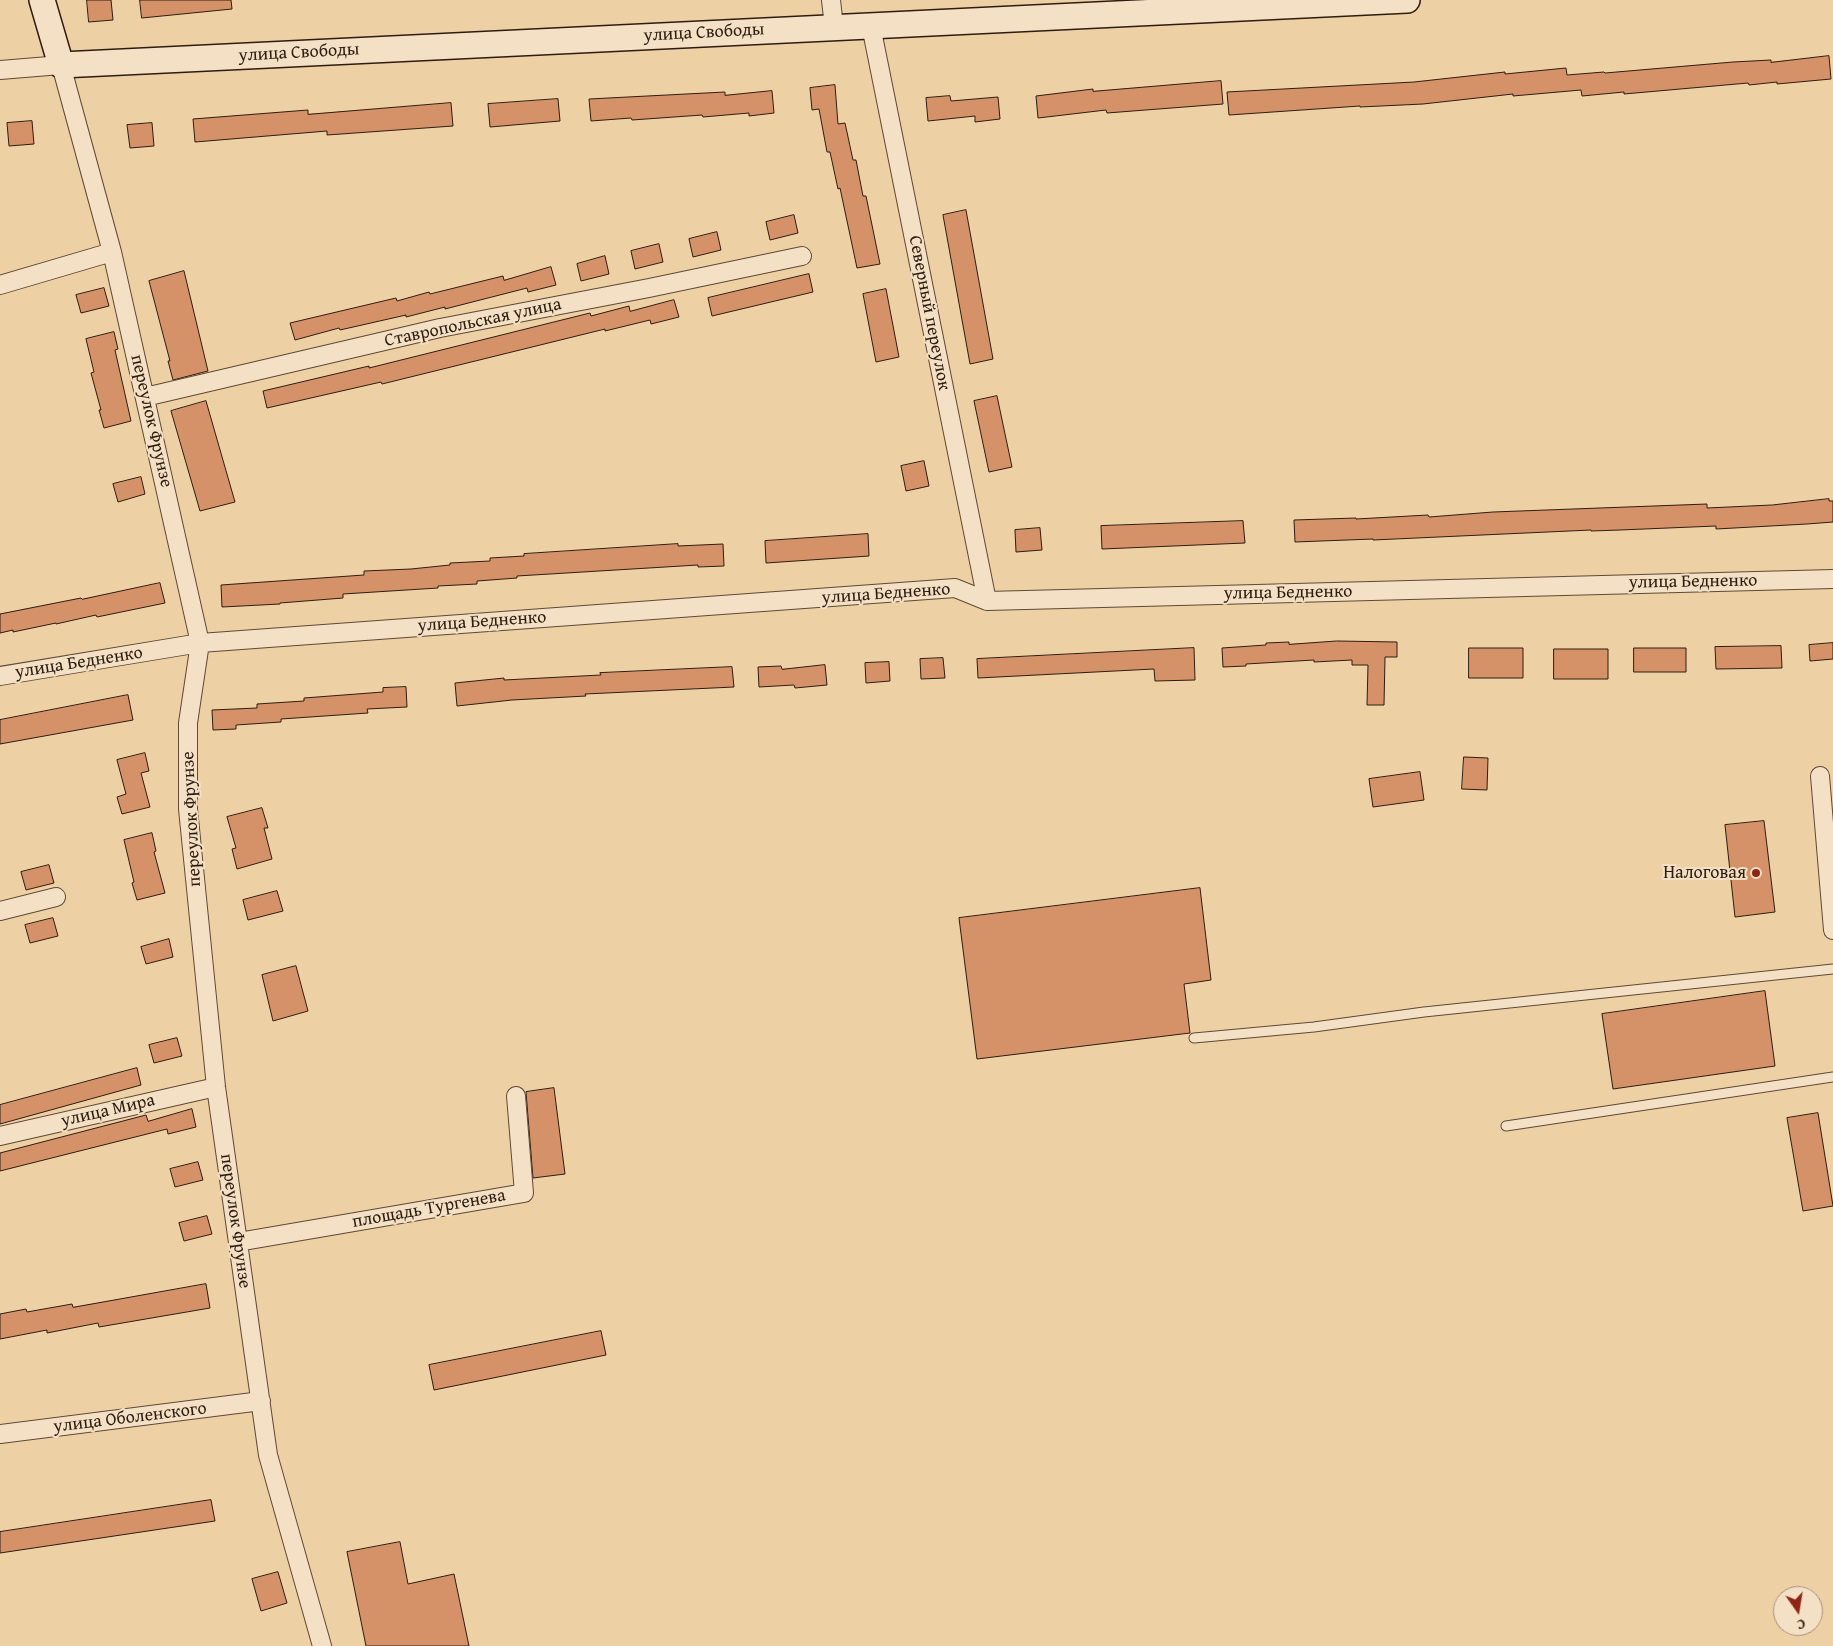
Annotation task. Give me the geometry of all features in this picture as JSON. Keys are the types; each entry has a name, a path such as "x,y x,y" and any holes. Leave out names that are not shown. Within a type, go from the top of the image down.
{"main road":[{"name":"переулок Фрунзе","path":"42,0 61,65"},
{"name":"улица Свободы","path":"61,65 1397,0"}],"street":[{"path":"831,0 834,27"},
{"name":"Северный переулок","path":"871,26 987,601"},
{"name":"улица Свободы","path":"0,70 61,65"},
{"name":"переулок Фрунзе","path":"61,65 112,252 200,643 188,723 188,809 216,1088 268,1455 322,1646"},
{"path":"0,285 112,252"},
{"name":"Ставропольская улица","path":"146,397 440,328 649,288 802,256"},
{"name":"улица Бедненко","path":"0,676 200,643 956,588 987,601 1833,579"},
{"path":"1820,776 1833,930"},
{"path":"0,911 56,897"},
{"name":"улица Мира","path":"0,1136 216,1088"},
{"name":"площадь Тургенева","path":"238,1242 524,1193 516,1096"},
{"name":"улица Оболенского","path":"0,1434 261,1401"}],"lane":[{"path":"1194,1038 1314,1027 1424,1012 1833,969"},
{"path":"1506,1126 1833,1077"}],"building":[{"path":"87,0 111,0 113,20 89,22"},
{"path":"140,0 231,0 232,9 142,18"},
{"path":"1829,56 1831,79 1777,84 1777,82 1749,85 1748,83 1624,94 1624,92 1582,96 1581,90 1513,96 1513,94 1423,104 1360,106 1229,115 1227,92 1414,82 1505,72 1505,74 1566,68 1567,75 1733,62 1771,60 1771,62"},
{"path":"1221,81 1223,104 1107,113 1106,110 1038,118 1036,96 1093,89 1093,91"},
{"path":"835,85 838,124 845,123 853,160 856,160 863,196 866,196 880,264 857,268 840,188 838,189 830,152 827,152 819,109 812,110 810,88"},
{"path":"772,91 774,113 749,116 749,113 703,117 702,115 591,121 589,99 725,92 725,95"},
{"path":"950,96 951,101 998,97 1000,119 975,122 975,116 928,121 926,98"},
{"path":"558,99 560,121 490,127 488,104"},
{"path":"451,103 453,126 327,135 327,131 195,142 193,119 308,110 308,114"},
{"path":"32,121 34,144 9,146 7,123"},
{"path":"152,123 154,146 130,148 127,125"},
{"path":"966,210 993,359 970,364 943,215"},
{"path":"794,215 798,233 770,240 766,222"},
{"path":"717,232 721,250 693,257 689,239"},
{"path":"659,244 663,262 635,269 631,251"},
{"path":"605,256 609,274 581,281 577,264"},
{"path":"551,267 556,285 528,292 527,288 445,309 445,307 340,330 339,328 295,340 290,323 396,298 397,301 429,292 430,294 503,276 504,280"},
{"path":"184,271 208,371 173,380 168,361 170,361 149,281"},
{"path":"809,274 813,292 712,316 708,298"},
{"path":"104,288 109,306 81,313 76,295"},
{"path":"886,289 899,357 876,362 863,294"},
{"path":"674,300 679,317 651,324 650,320 605,331 605,329 382,384 381,382 267,408 263,391 369,366 369,368 590,313 591,316 629,306 630,311"},
{"path":"114,332 118,349 115,350 131,421 104,428 91,373 94,372 86,339"},
{"path":"997,396 1012,467 989,472 974,401"},
{"path":"206,401 235,502 200,511 171,411"},
{"path":"924,461 929,486 906,491 901,466"},
{"path":"141,477 145,494 118,502 113,484"},
{"path":"1829,499 1829,501 1833,501 1833,522 1716,529 1716,526 1295,542 1294,520 1428,515 1429,517 1493,512 1707,504 1707,508 1772,505"},
{"path":"1243,521 1245,543 1102,549 1101,526"},
{"path":"1040,528 1042,550 1016,552 1015,530"},
{"path":"868,534 869,556 766,563 765,541"},
{"path":"678,544 678,546 723,544 724,566 698,567 698,565 517,576 517,578 477,581 477,584 343,594 343,598 280,604 222,607 221,585 364,575 364,571 411,569 450,565 450,563 490,561 490,558 524,556 524,554"},
{"path":"160,583 165,603 97,617 96,615 0,633 0,614"},
{"path":"1337,641 1397,642 1397,657 1385,657 1384,705 1367,705 1368,665 1352,665 1352,660 1314,662 1314,660 1223,667 1222,648 1266,645 1266,643 1289,642 1289,644"},
{"path":"1833,643 1833,659 1810,661 1809,645"},
{"path":"1781,646 1782,668 1716,669 1715,647"},
{"path":"1194,648 1195,680 1155,681 1154,669 978,678 977,659"},
{"path":"1469,648 1523,648 1523,678 1469,678"},
{"path":"1634,648 1686,648 1686,672 1634,672"},
{"path":"1554,649 1608,649 1608,679 1554,679"},
{"path":"943,658 945,678 921,679 920,659"},
{"path":"889,662 890,681 866,683 865,663"},
{"path":"825,665 827,685 795,688 794,685 759,687 758,667 781,666 782,669"},
{"path":"732,667 734,687 585,694 586,696 512,700 457,706 455,683 504,678 504,680 601,675 600,673"},
{"path":"406,687 407,707 367,709 368,713 281,719 281,722 236,725 236,729 213,730 212,710 257,708 257,704 304,701 304,698 383,692 383,688"},
{"path":"128,695 133,720 0,744 0,720"},
{"path":"145,753 149,771 141,773 150,807 122,814 117,797 126,794 117,760"},
{"path":"1464,757 1488,758 1487,790 1462,789"},
{"path":"1420,772 1424,800 1373,807 1369,779"},
{"path":"262,808 268,828 264,828 272,859 237,869 232,849 236,848 227,817"},
{"path":"1764,821 1775,912 1735,917 1725,825"},
{"path":"152,833 156,851 154,852 165,893 137,900 124,840"},
{"path":"49,865 54,883 26,890 21,872"},
{"path":"1200,888 1211,980 1184,984 1190,1033 977,1059 959,918"},
{"path":"277,891 283,911 248,920 243,900"},
{"path":"53,918 58,936 30,943 25,925"},
{"path":"169,939 173,957 146,964 141,947"},
{"path":"296,966 308,1011 273,1021 262,975"},
{"path":"1765,991 1775,1066 1613,1089 1602,1014"},
{"path":"177,1038 182,1056 154,1063 149,1045"},
{"path":"137,1068 141,1085 0,1124 0,1105"},
{"path":"554,1088 565,1174 533,1178 526,1092"},
{"path":"192,1109 196,1127 168,1134 167,1129 0,1171 0,1153 146,1115 148,1121"},
{"path":"1818,1113 1833,1206 1803,1211 1787,1118"},
{"path":"198,1162 203,1180 175,1187 170,1169"},
{"path":"207,1216 212,1234 184,1241 179,1223"},
{"path":"206,1284 210,1308 99,1327 98,1323 47,1333 47,1330 0,1339 0,1314 26,1309 27,1312 72,1304 73,1307"},
{"path":"601,1331 606,1355 434,1390 429,1365"},
{"path":"211,1500 215,1521 0,1553 0,1532"},
{"path":"400,1542 408,1584 454,1574 469,1646 366,1646 347,1552"},
{"path":"278,1572 287,1603 261,1611 252,1579"}],"place":[{"name":"Налоговая","path":"1756,873"}]}
